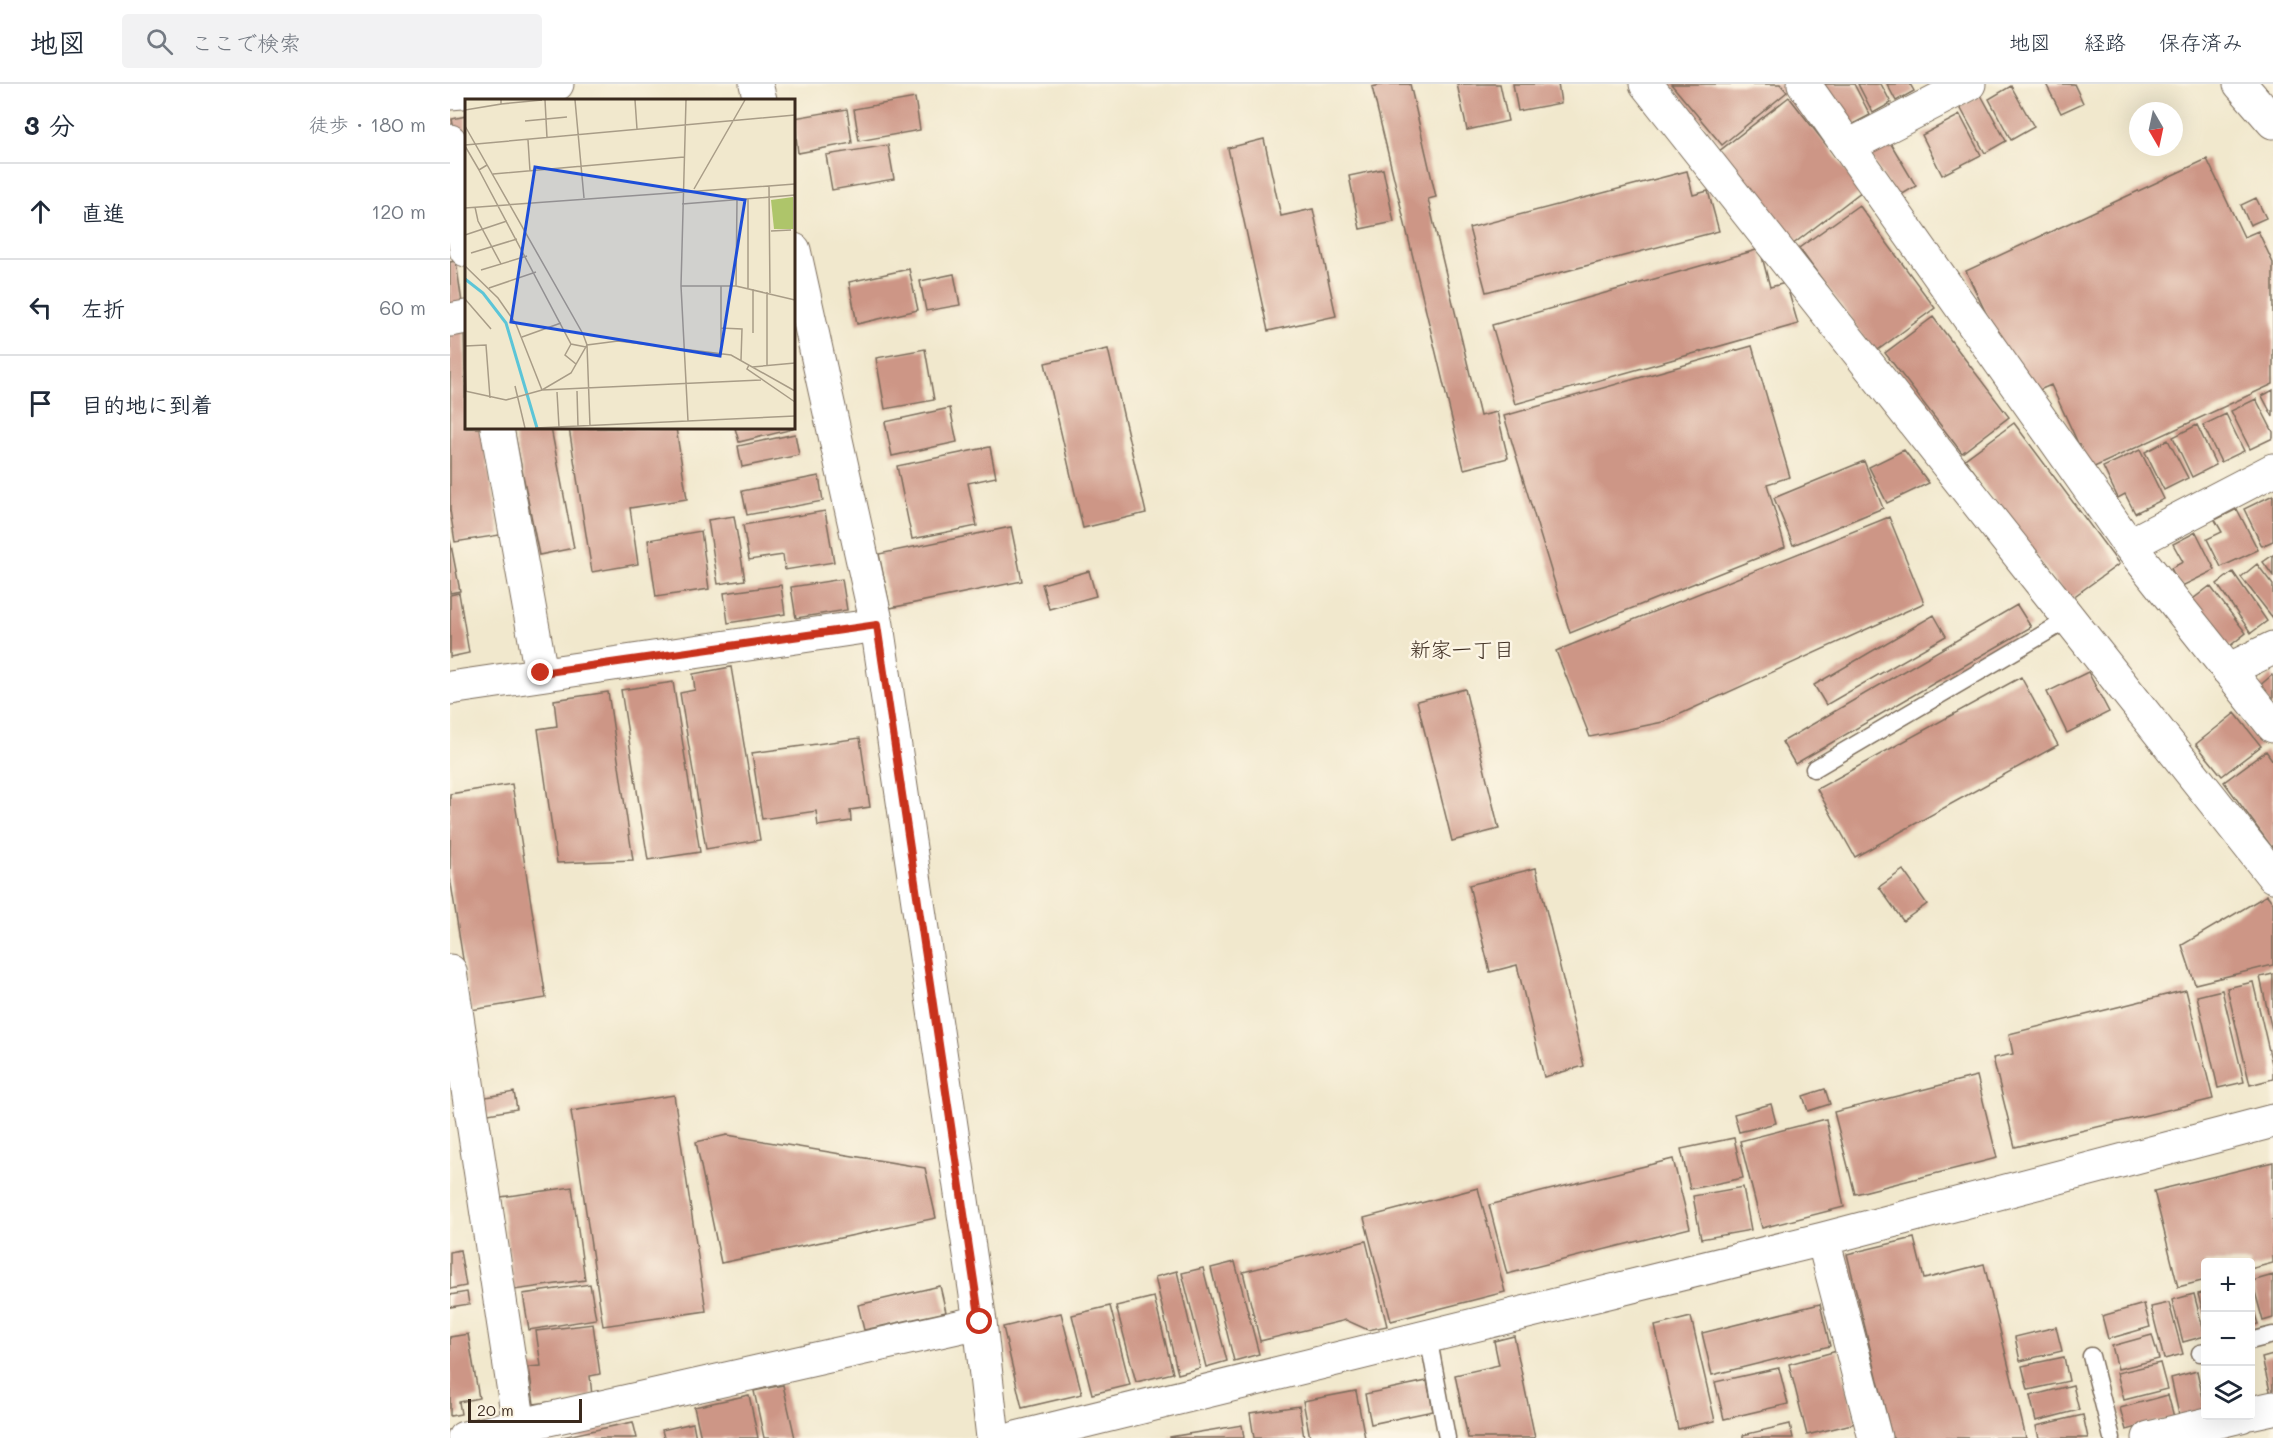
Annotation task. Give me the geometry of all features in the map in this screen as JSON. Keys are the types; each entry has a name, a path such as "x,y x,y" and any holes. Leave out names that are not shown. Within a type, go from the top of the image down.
{"street":[{"path":"450,93 557,84"},
{"path":"756,84 760,99"},
{"path":"1646,84 2273,876"},
{"path":"1804,84 2129,545 2273,726"},
{"path":"1849,146 1969,84"},
{"path":"2240,84 2273,122"},
{"path":"450,141 465,243"},
{"path":"795,255 877,625 980,1322 993,1438"},
{"path":"450,320 465,317"},
{"path":"497,429 541,673"},
{"path":"2129,545 2273,470"},
{"path":"450,688 877,625"},
{"path":"2228,670 2273,648"},
{"path":"450,971 519,1425"},
{"path":"1016,1438 1823,1239 2273,1121"},
{"path":"1823,1239 1875,1438"},
{"path":"464,1438 980,1322"},
{"path":"2149,1438 2212,1420"}],"lane":[{"path":"1814,769 2069,619"},
{"path":"2255,1340 2273,1335"},
{"path":"1428,1336 1447,1438"},
{"path":"2091,1356 2112,1438"}],"building":[{"path":"1385,84 1410,84 1436,197 1428,199 1480,416 1497,412 1508,458 1464,469 1372,87"},
{"path":"1457,84 1500,84 1508,121 1467,130"},
{"path":"1513,84 1558,84 1561,103 1518,111"},
{"path":"1671,84 1780,84 1787,92 1722,145"},
{"path":"1821,84 1854,84 1870,115 1847,127"},
{"path":"1858,84 1881,84 1891,103 1873,113"},
{"path":"1887,84 1910,84 1914,91 1896,101"},
{"path":"2046,84 2074,84 2083,103 2061,113"},
{"path":"2011,86 2034,127 2011,140 1989,99"},
{"path":"1981,95 2006,141 1985,153 1960,107"},
{"path":"1789,97 1862,191 1792,245 1718,152"},
{"path":"915,98 920,130 859,141 854,109"},
{"path":"847,109 852,143 798,153 795,118"},
{"path":"1960,115 1981,155 1942,175 1922,135"},
{"path":"465,116 465,195 452,119"},
{"path":"1264,139 1281,216 1313,209 1336,316 1268,331 1228,148"},
{"path":"1888,139 1916,186 1896,198 1868,152"},
{"path":"888,145 894,179 832,190 826,155"},
{"path":"2207,159 2244,237 2258,231 2273,263 2273,384 2090,469 2051,385 2025,396 1966,271"},
{"path":"1383,169 1394,222 1360,229 1349,176"},
{"path":"1687,171 1693,195 1708,191 1719,231 1486,292 1469,228"},
{"path":"2256,198 2266,218 2250,225 2241,205"},
{"path":"1859,205 1935,308 1875,352 1799,248"},
{"path":"1760,249 1770,287 1786,283 1798,324 1515,404 1492,325"},
{"path":"456,261 462,303 450,306 450,262"},
{"path":"909,269 918,310 857,324 849,282"},
{"path":"954,274 960,305 926,311 920,281"},
{"path":"1933,317 2009,417 1962,453 1885,353"},
{"path":"464,326 465,429 482,429 500,535 455,542 450,510 450,329"},
{"path":"1752,346 1790,477 1767,484 1785,547 1570,633 1504,416"},
{"path":"925,349 934,400 885,409 876,358"},
{"path":"1108,349 1146,513 1083,528 1045,363"},
{"path":"2273,390 2273,417 2262,396"},
{"path":"2256,399 2273,432 2273,438 2250,449 2231,411"},
{"path":"950,408 957,442 892,456 885,422"},
{"path":"2226,414 2244,451 2221,462 2203,425"},
{"path":"2014,423 2119,564 2069,600 1965,459"},
{"path":"2197,425 2216,465 2192,477 2173,437"},
{"path":"551,429 574,548 539,555 514,430"},
{"path":"569,429 676,429 687,499 630,508 638,564 592,572"},
{"path":"735,429 793,429 739,442"},
{"path":"795,434 799,455 742,467 738,446"},
{"path":"2168,440 2188,478 2164,490 2145,452"},
{"path":"990,447 996,477 968,483 977,526 912,539 897,466"},
{"path":"1904,450 1929,483 1887,503 1869,467"},
{"path":"2140,450 2164,499 2135,513 2125,494 2118,498 2103,467"},
{"path":"1864,461 1883,508 1793,545 1774,498"},
{"path":"819,476 823,501 747,515 742,491"},
{"path":"2273,495 2273,541 2262,546 2244,509"},
{"path":"2237,509 2258,550 2221,567 2207,539 2222,532 2215,520"},
{"path":"825,511 834,562 785,570 783,555 749,560 743,525"},
{"path":"734,516 745,580 718,584 708,520"},
{"path":"1889,517 1924,603 1663,722 1590,737 1556,651"},
{"path":"1011,527 1022,581 890,608 879,554"},
{"path":"701,531 709,589 656,597 648,540"},
{"path":"2196,532 2215,570 2180,587 2171,568 2183,562 2173,544"},
{"path":"450,540 460,591 450,593"},
{"path":"2273,555 2273,576 2263,562"},
{"path":"2257,564 2273,585 2273,618 2241,577"},
{"path":"1089,571 1096,596 1049,609 1042,584"},
{"path":"2233,572 2267,621 2251,633 2217,584"},
{"path":"842,579 847,610 796,618 791,587"},
{"path":"781,585 785,614 728,623 724,593"},
{"path":"2210,586 2246,633 2226,649 2189,602"},
{"path":"459,593 469,653 450,657 450,595"},
{"path":"2017,605 2031,627 1795,764 1782,742"},
{"path":"1934,615 1946,636 1826,705 1814,685"},
{"path":"731,667 760,840 706,849 680,693 695,690 693,674"},
{"path":"2088,672 2109,712 2067,733 2047,692"},
{"path":"2272,675 2273,677 2273,708 2257,688"},
{"path":"2021,677 2058,745 1855,857 1817,789"},
{"path":"673,682 700,852 648,860 621,690"},
{"path":"1465,689 1499,829 1452,841 1417,701"},
{"path":"608,692 633,860 557,863 538,729 557,726 554,700"},
{"path":"2235,713 2261,746 2222,776 2196,744"},
{"path":"860,738 870,807 850,810 851,821 818,826 816,811 762,819 752,753"},
{"path":"2266,751 2273,761 2273,849 2224,782"},
{"path":"512,784 546,998 471,1010 450,877 450,794"},
{"path":"1536,868 1584,1066 1544,1077 1517,965 1490,972 1469,885"},
{"path":"1903,870 1927,904 1903,921 1879,887"},
{"path":"2267,895 2273,903 2273,965 2195,984 2182,945"},
{"path":"2273,974 2273,1030 2272,1030 2260,977"},
{"path":"2253,982 2273,1068 2273,1079 2250,1085 2227,988"},
{"path":"2186,990 2213,1099 2015,1147 1993,1058 2013,1054 2009,1034"},
{"path":"2222,990 2244,1082 2218,1088 2197,996"},
{"path":"1977,1076 1997,1158 1855,1194 1834,1112"},
{"path":"1825,1089 1830,1104 1808,1111 1803,1096"},
{"path":"514,1092 517,1109 483,1115 480,1098"},
{"path":"674,1095 706,1311 603,1326 571,1111"},
{"path":"1771,1104 1776,1123 1739,1132 1734,1114"},
{"path":"1826,1119 1844,1207 1762,1228 1740,1141"},
{"path":"727,1135 925,1168 936,1218 721,1263 696,1142"},
{"path":"1734,1138 1743,1178 1690,1189 1681,1149"},
{"path":"1673,1159 1690,1228 1507,1274 1489,1205"},
{"path":"2273,1162 2273,1263 2255,1268 2255,1258 2201,1258 2201,1281 2178,1287 2154,1191"},
{"path":"572,1187 585,1280 514,1290 501,1197"},
{"path":"1743,1187 1751,1230 1701,1239 1693,1196"},
{"path":"1478,1188 1505,1292 1391,1321 1364,1218"},
{"path":"1914,1238 1924,1279 1984,1264 2026,1438 1892,1438 1847,1254"},
{"path":"1366,1241 1387,1326 1368,1330 1346,1320 1260,1341 1243,1272"},
{"path":"460,1250 466,1286 450,1289 450,1252"},
{"path":"1235,1262 1259,1354 1234,1361 1211,1268"},
{"path":"1203,1268 1227,1361 1206,1367 1182,1273"},
{"path":"1177,1271 1200,1368 1178,1374 1155,1277"},
{"path":"2273,1275 2273,1318 2263,1321 2255,1292 2255,1280"},
{"path":"590,1284 596,1319 529,1330 523,1294"},
{"path":"940,1286 946,1312 864,1330 858,1305"},
{"path":"467,1292 469,1304 450,1307 450,1295"},
{"path":"2194,1294 2201,1321 2201,1337 2183,1342 2172,1300"},
{"path":"1154,1297 1173,1373 1136,1382 1116,1306"},
{"path":"2169,1303 2183,1354 2164,1359 2151,1307"},
{"path":"1820,1304 1830,1346 1712,1375 1702,1333"},
{"path":"2144,1304 2150,1327 2108,1339 2102,1316"},
{"path":"1110,1306 1130,1385 1092,1394 1072,1315"},
{"path":"1061,1313 1082,1394 1022,1408 1003,1327"},
{"path":"1691,1317 1715,1421 1678,1429 1655,1326"},
{"path":"593,1324 600,1374 590,1376 592,1396 534,1404 529,1367 541,1366 536,1331"},
{"path":"2056,1327 2062,1351 2020,1361 2015,1337"},
{"path":"468,1334 479,1398 459,1402 461,1414 450,1416 450,1337"},
{"path":"2152,1335 2159,1359 2118,1369 2112,1346"},
{"path":"1514,1336 1535,1438 1468,1438 1455,1375 1499,1365 1494,1341"},
{"path":"1837,1351 1856,1423 1807,1435 1789,1364"},
{"path":"2273,1355 2273,1399 2272,1399 2262,1358"},
{"path":"2064,1357 2069,1381 2028,1390 2022,1366"},
{"path":"2160,1363 2167,1389 2124,1400 2117,1373"},
{"path":"1779,1368 1788,1404 1724,1419 1715,1382"},
{"path":"2197,1371 2201,1389 2201,1413 2180,1419 2171,1378"},
{"path":"1427,1381 1433,1411 1371,1424 1365,1394"},
{"path":"783,1385 795,1438 764,1438 754,1391"},
{"path":"2073,1385 2079,1410 2036,1421 2030,1396"},
{"path":"1356,1391 1365,1438 1310,1438 1303,1401"},
{"path":"749,1395 758,1438 701,1438 694,1407"},
{"path":"2168,1395 2174,1417 2126,1430 2120,1408"},
{"path":"1299,1406 1304,1438 1254,1438 1250,1413"},
{"path":"2083,1415 2088,1438 2039,1438 2036,1426"},
{"path":"633,1422 637,1438 562,1438 562,1437"},
{"path":"693,1423 696,1438 664,1438 662,1430"},
{"path":"1790,1424 1793,1438 1743,1438 1743,1435"},
{"path":"1242,1425 1244,1438 1170,1438 1170,1437"}],"district":[{"name":"新家一丁目","path":"1462,650"}],"route":[{"path":"541,673 877,625 980,1322"}]}
